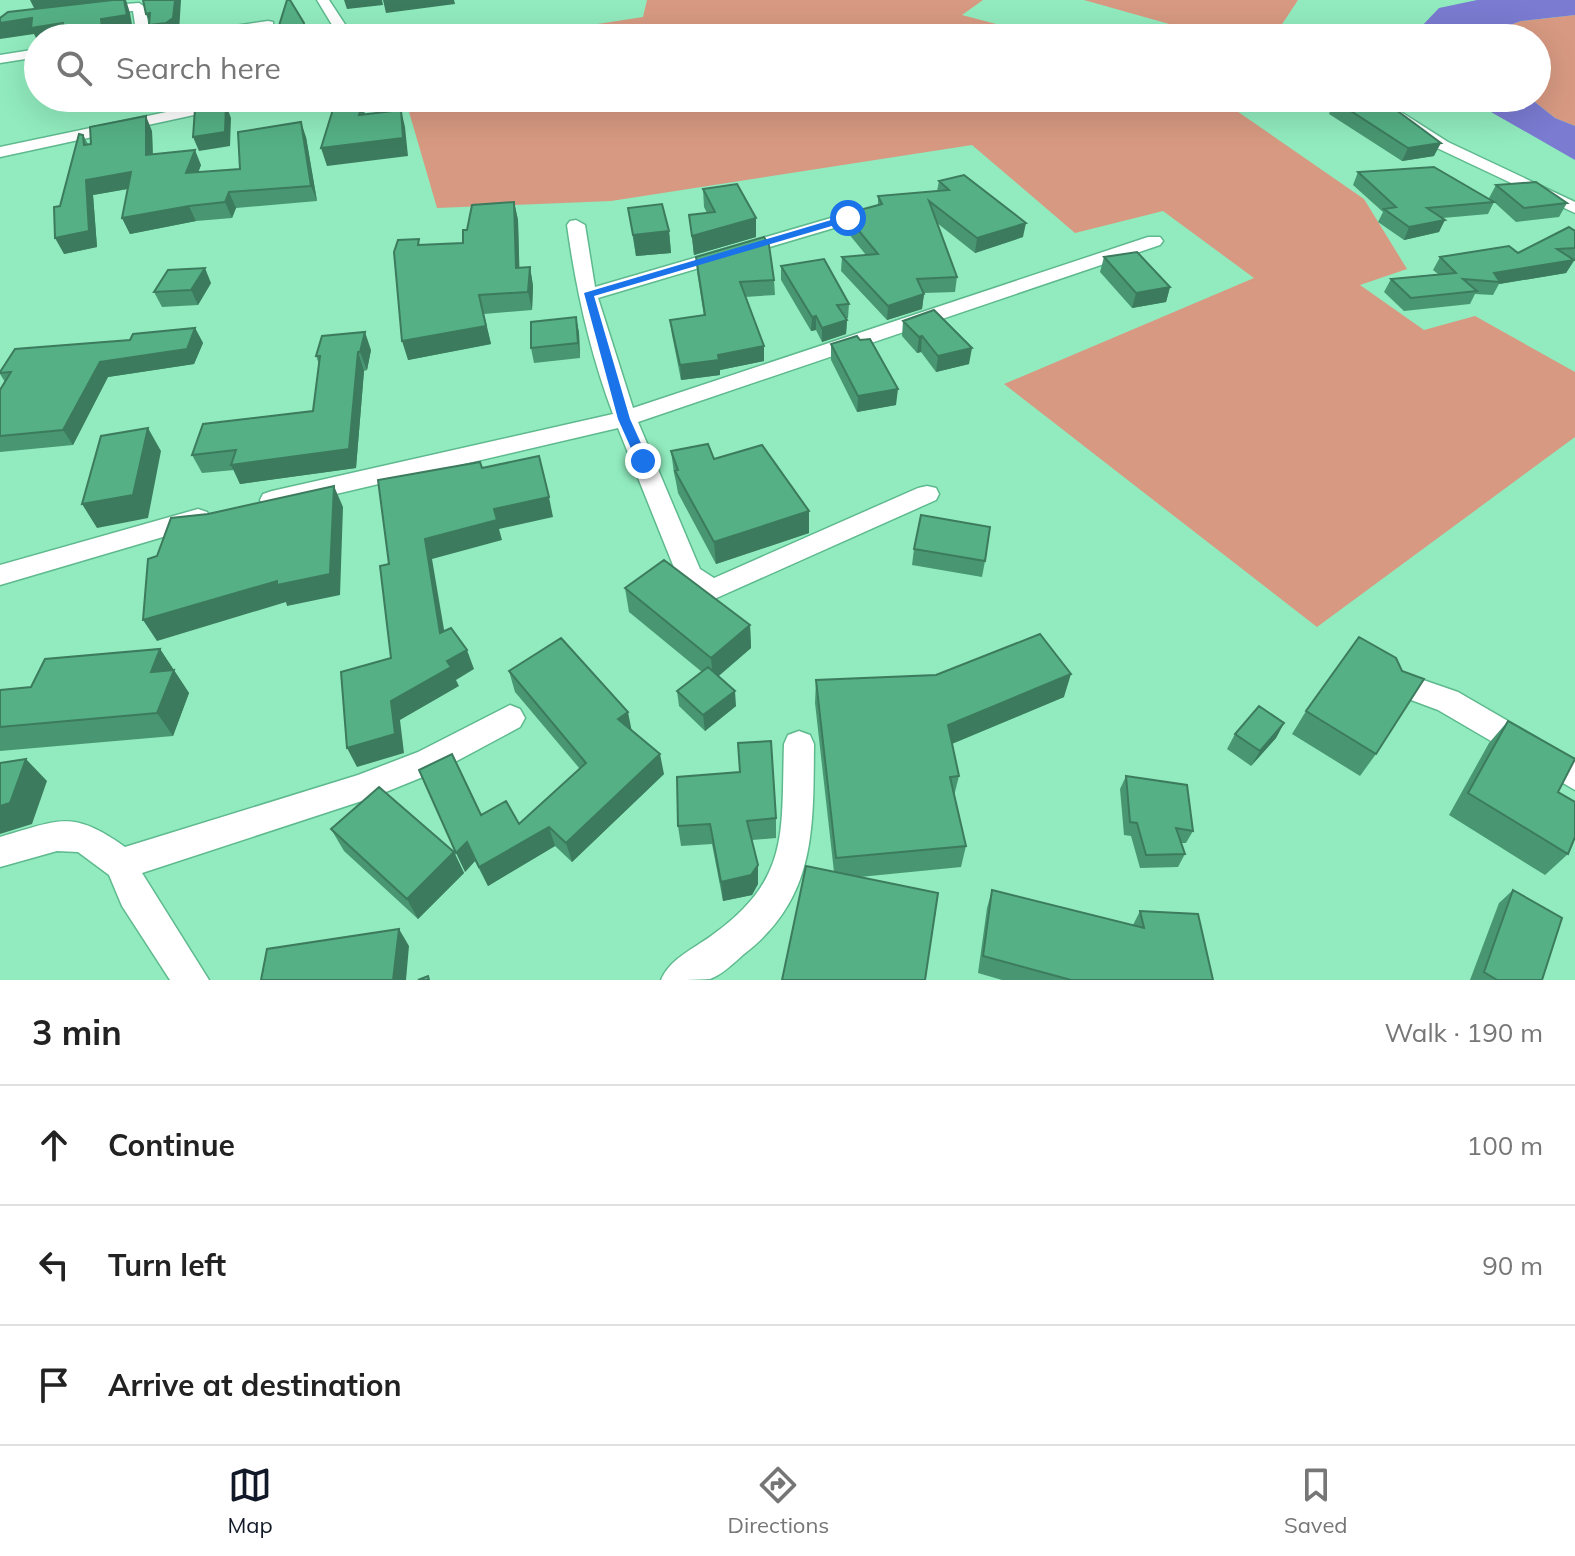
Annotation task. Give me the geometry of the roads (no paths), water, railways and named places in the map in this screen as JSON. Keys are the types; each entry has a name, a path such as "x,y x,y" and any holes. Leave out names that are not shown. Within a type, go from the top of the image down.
{"street":[{"path":"323,0 338,24"},
{"path":"82,12 139,7 142,24"},
{"path":"0,59 24,55"},
{"path":"0,152 188,112"},
{"path":"1387,112 1493,171 1575,208"},
{"path":"588,295 848,218"},
{"path":"576,225 581,273 624,419 690,575 712,590 927,494"},
{"path":"248,506 624,419 1154,241"},
{"path":"0,575 218,513"},
{"path":"1397,683 1448,701 1575,776"},
{"path":"121,864 360,788 429,761 510,718"},
{"path":"679,980 734,940 773,903 790,866 796,825 799,744"},
{"path":"0,852 57,836 84,837 121,864 134,894 191,980"}]}
